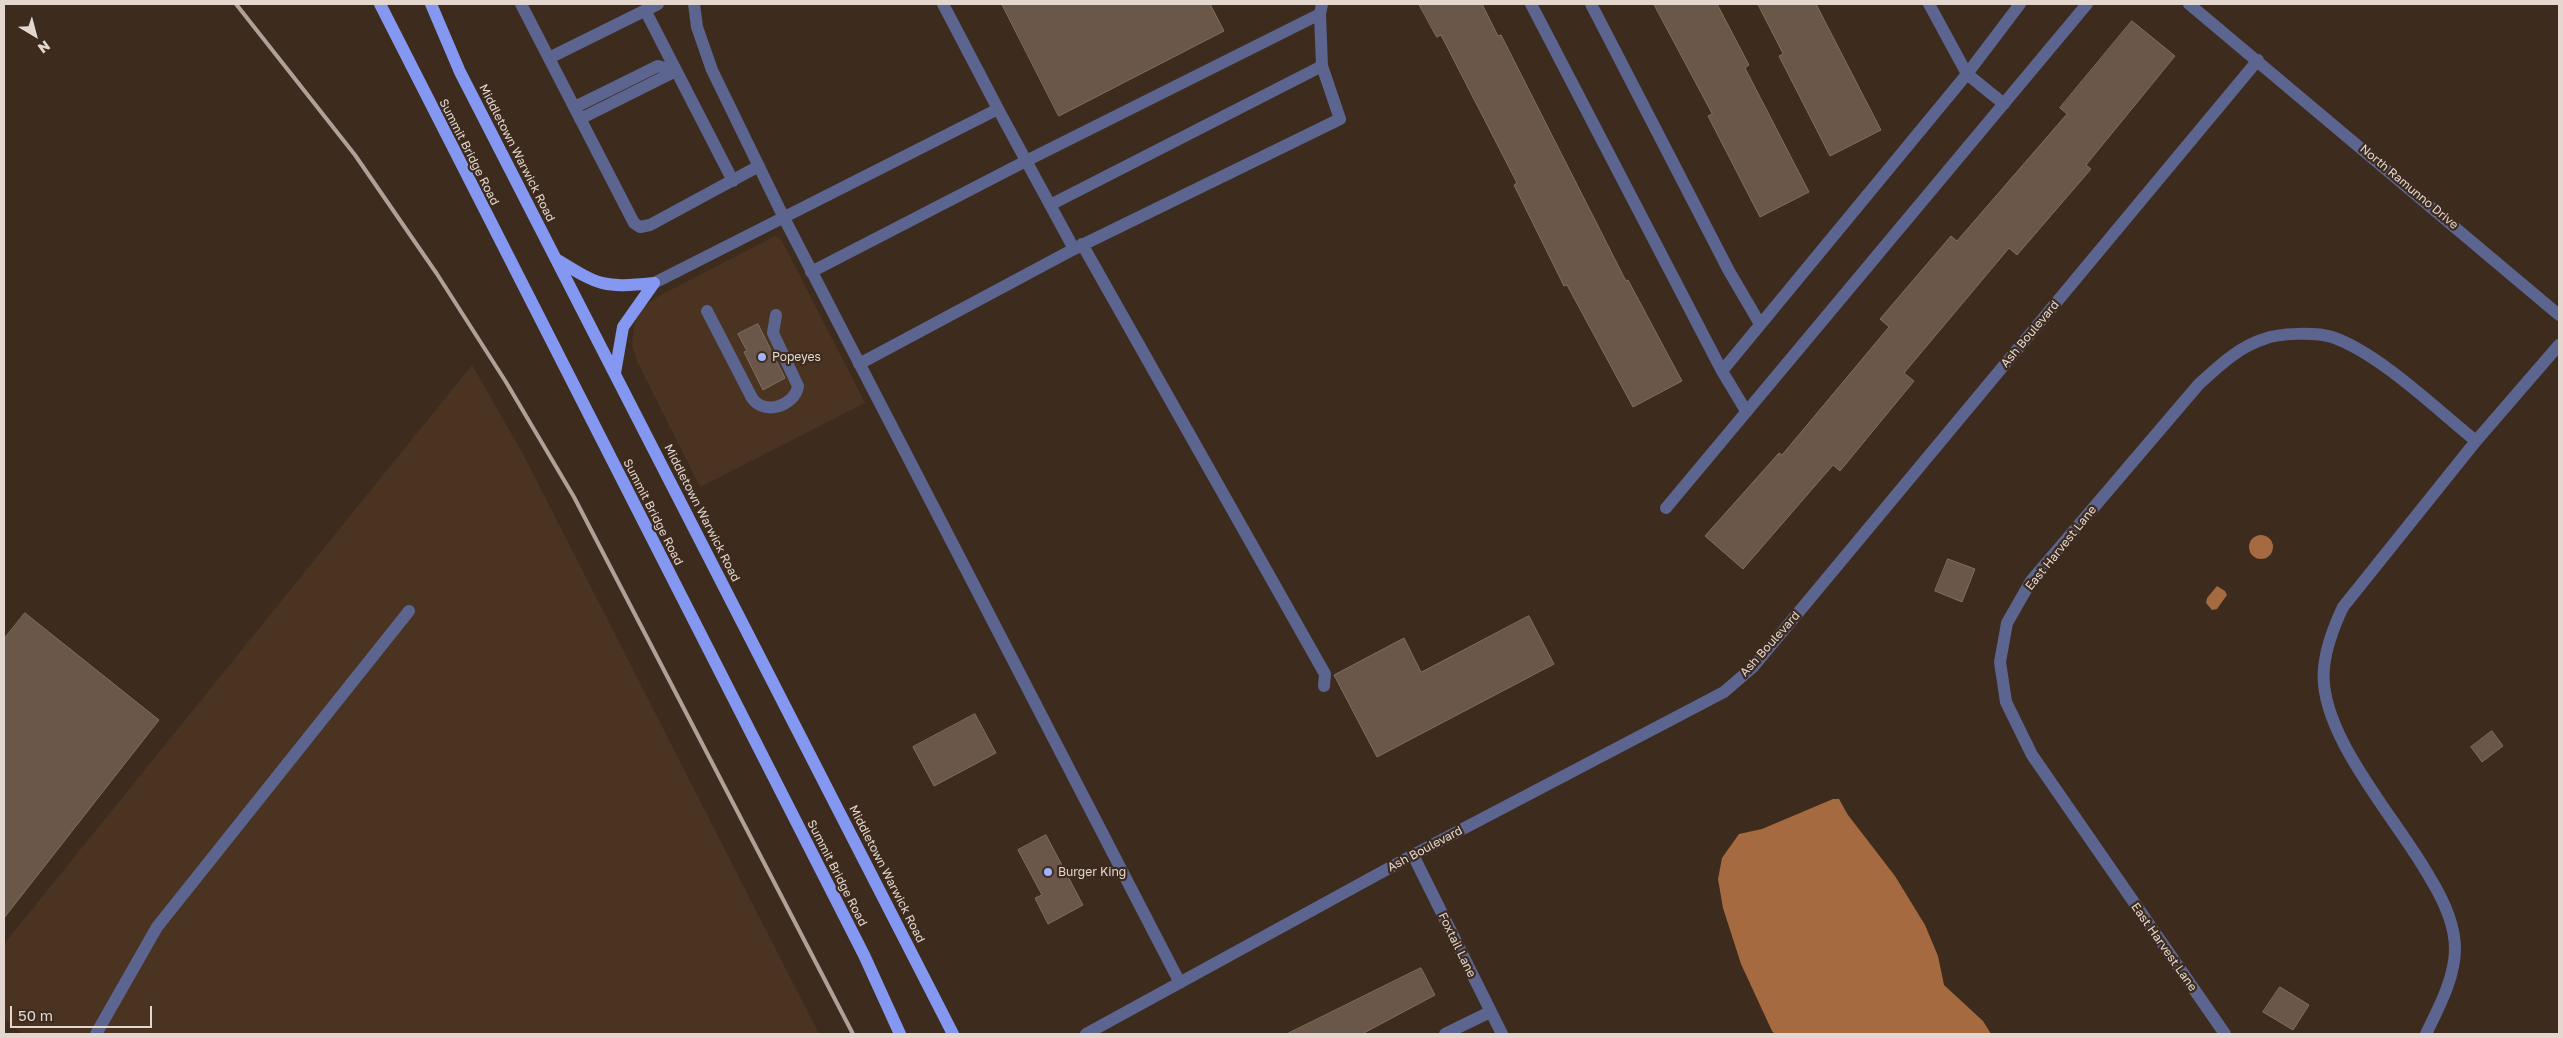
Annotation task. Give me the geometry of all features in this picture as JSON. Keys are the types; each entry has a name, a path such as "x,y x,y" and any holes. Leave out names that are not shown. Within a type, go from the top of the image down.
{"main road":[{"name":"Summit Bridge Road","path":"380,4 864,955 900,1034"},
{"name":"Middletown Warwick Road","path":"431,4 460,72 953,1034"},
{"path":"556,258 587,278 604,285 654,283"},
{"path":"614,373 623,327 654,283"}],"street":[{"path":"521,4 634,223 640,227 650,225 759,166"},
{"path":"549,58 658,4"},
{"path":"694,4 697,27 712,70 783,216 1180,982"},
{"path":"943,4 1050,205 1078,247 1325,674 1324,686"},
{"path":"1531,4 1722,370 1746,411"},
{"path":"1591,4 1729,271 1760,324"},
{"path":"1930,4 1966,74 2004,104"},
{"path":"1722,370 1966,74 2020,4"},
{"path":"1666,508 2087,4"},
{"name":"North Ramunno Drive","path":"2189,4 2258,60 2559,315"},
{"path":"812,272 1321,9 1322,66 1340,119 1078,247 859,364"},
{"path":"645,10 733,181"},
{"name":"Ash Boulevard","path":"1086,1034 1413,855 1724,692 1753,667 2258,60"},
{"path":"578,113 658,66 676,71"},
{"path":"1050,205 1322,66"},
{"path":"654,283 783,216 998,109"},
{"path":"707,311 754,402 759,406 770,408 790,399 796,394 798,386 772,333 776,315"},
{"name":"East Harvest Lane","path":"2225,1034 2032,754 2006,702 2000,662 2007,623 2031,581 2198,384 2229,357 2264,338 2299,334 2331,337 2374,359 2476,441"},
{"path":"2426,1034 2446,993 2455,949 2446,905 2425,868 2342,743 2328,706 2324,669 2331,634 2343,606 2476,441 2559,345"},
{"path":"96,1034 157,927 409,610"},
{"name":"Foxtail Lane","path":"1413,855 1502,1034"},
{"path":"1445,1034 1490,1012"}],"shaded area":[{"path":"775,236 781,239 865,403 700,487 637,361 632,346 634,324 643,307 657,297"},
{"path":"472,365 523,454 819,1034 23,1034 4,1018 4,944"},
{"path":"2261,535 2266,536 2272,542 2272,552 2266,558 2261,559 2256,558 2250,552 2249,547 2250,542 2256,536"},
{"path":"2217,586 2225,591 2227,595 2217,609 2212,610 2206,603 2207,598"},
{"path":"1833,799 1839,799 1848,815 1895,876 1925,925 1938,956 1944,985 1983,1021 1991,1034 1775,1034 1772,1031 1741,964 1723,908 1718,879 1722,858 1739,834 1762,829"}],"building":[{"path":"1002,4 1210,4 1224,31 1059,116"},
{"path":"1419,4 1482,4 1498,36 1501,35 1626,281 1628,280 1682,381 1633,407 1567,285 1564,286 1514,185 1517,183 1441,35 1437,37"},
{"path":"1654,4 1717,4 1749,65 1745,68 1809,192 1760,217 1708,116 1712,114"},
{"path":"1758,4 1816,4 1881,130 1830,156 1779,56 1783,54"},
{"path":"2132,21 2175,56 2086,165 2091,169 2017,255 2009,248 1904,373 1914,381 1840,471 1833,465 1743,569 1705,536 1779,453 1782,455 1889,327 1880,319 1951,236 1957,241 2067,114 2060,108"},
{"name":"Popeyes","path":"758,324 785,378 763,390 744,352 747,351 738,334"},
{"path":"1948,559 1975,569 1962,602 1935,591"},
{"path":"25,613 159,720 4,918 4,639"},
{"path":"1529,616 1554,664 1377,757 1334,675 1404,638 1421,672"},
{"path":"975,714 996,753 934,786 913,747"},
{"path":"2492,731 2503,746 2482,762 2471,747"},
{"name":"Burger King","path":"1046,835 1083,905 1048,924 1035,898 1042,895 1018,850"},
{"path":"1421,968 1435,995 1362,1034 1287,1034"},
{"path":"2280,987 2309,1005 2293,1030 2263,1012"}],"railway":[{"path":"236,4 355,155 437,274 506,382 574,497 853,1034"}],"place":[{"name":"Popeyes","path":"762,357"},
{"name":"Burger King","path":"1048,872"}]}
